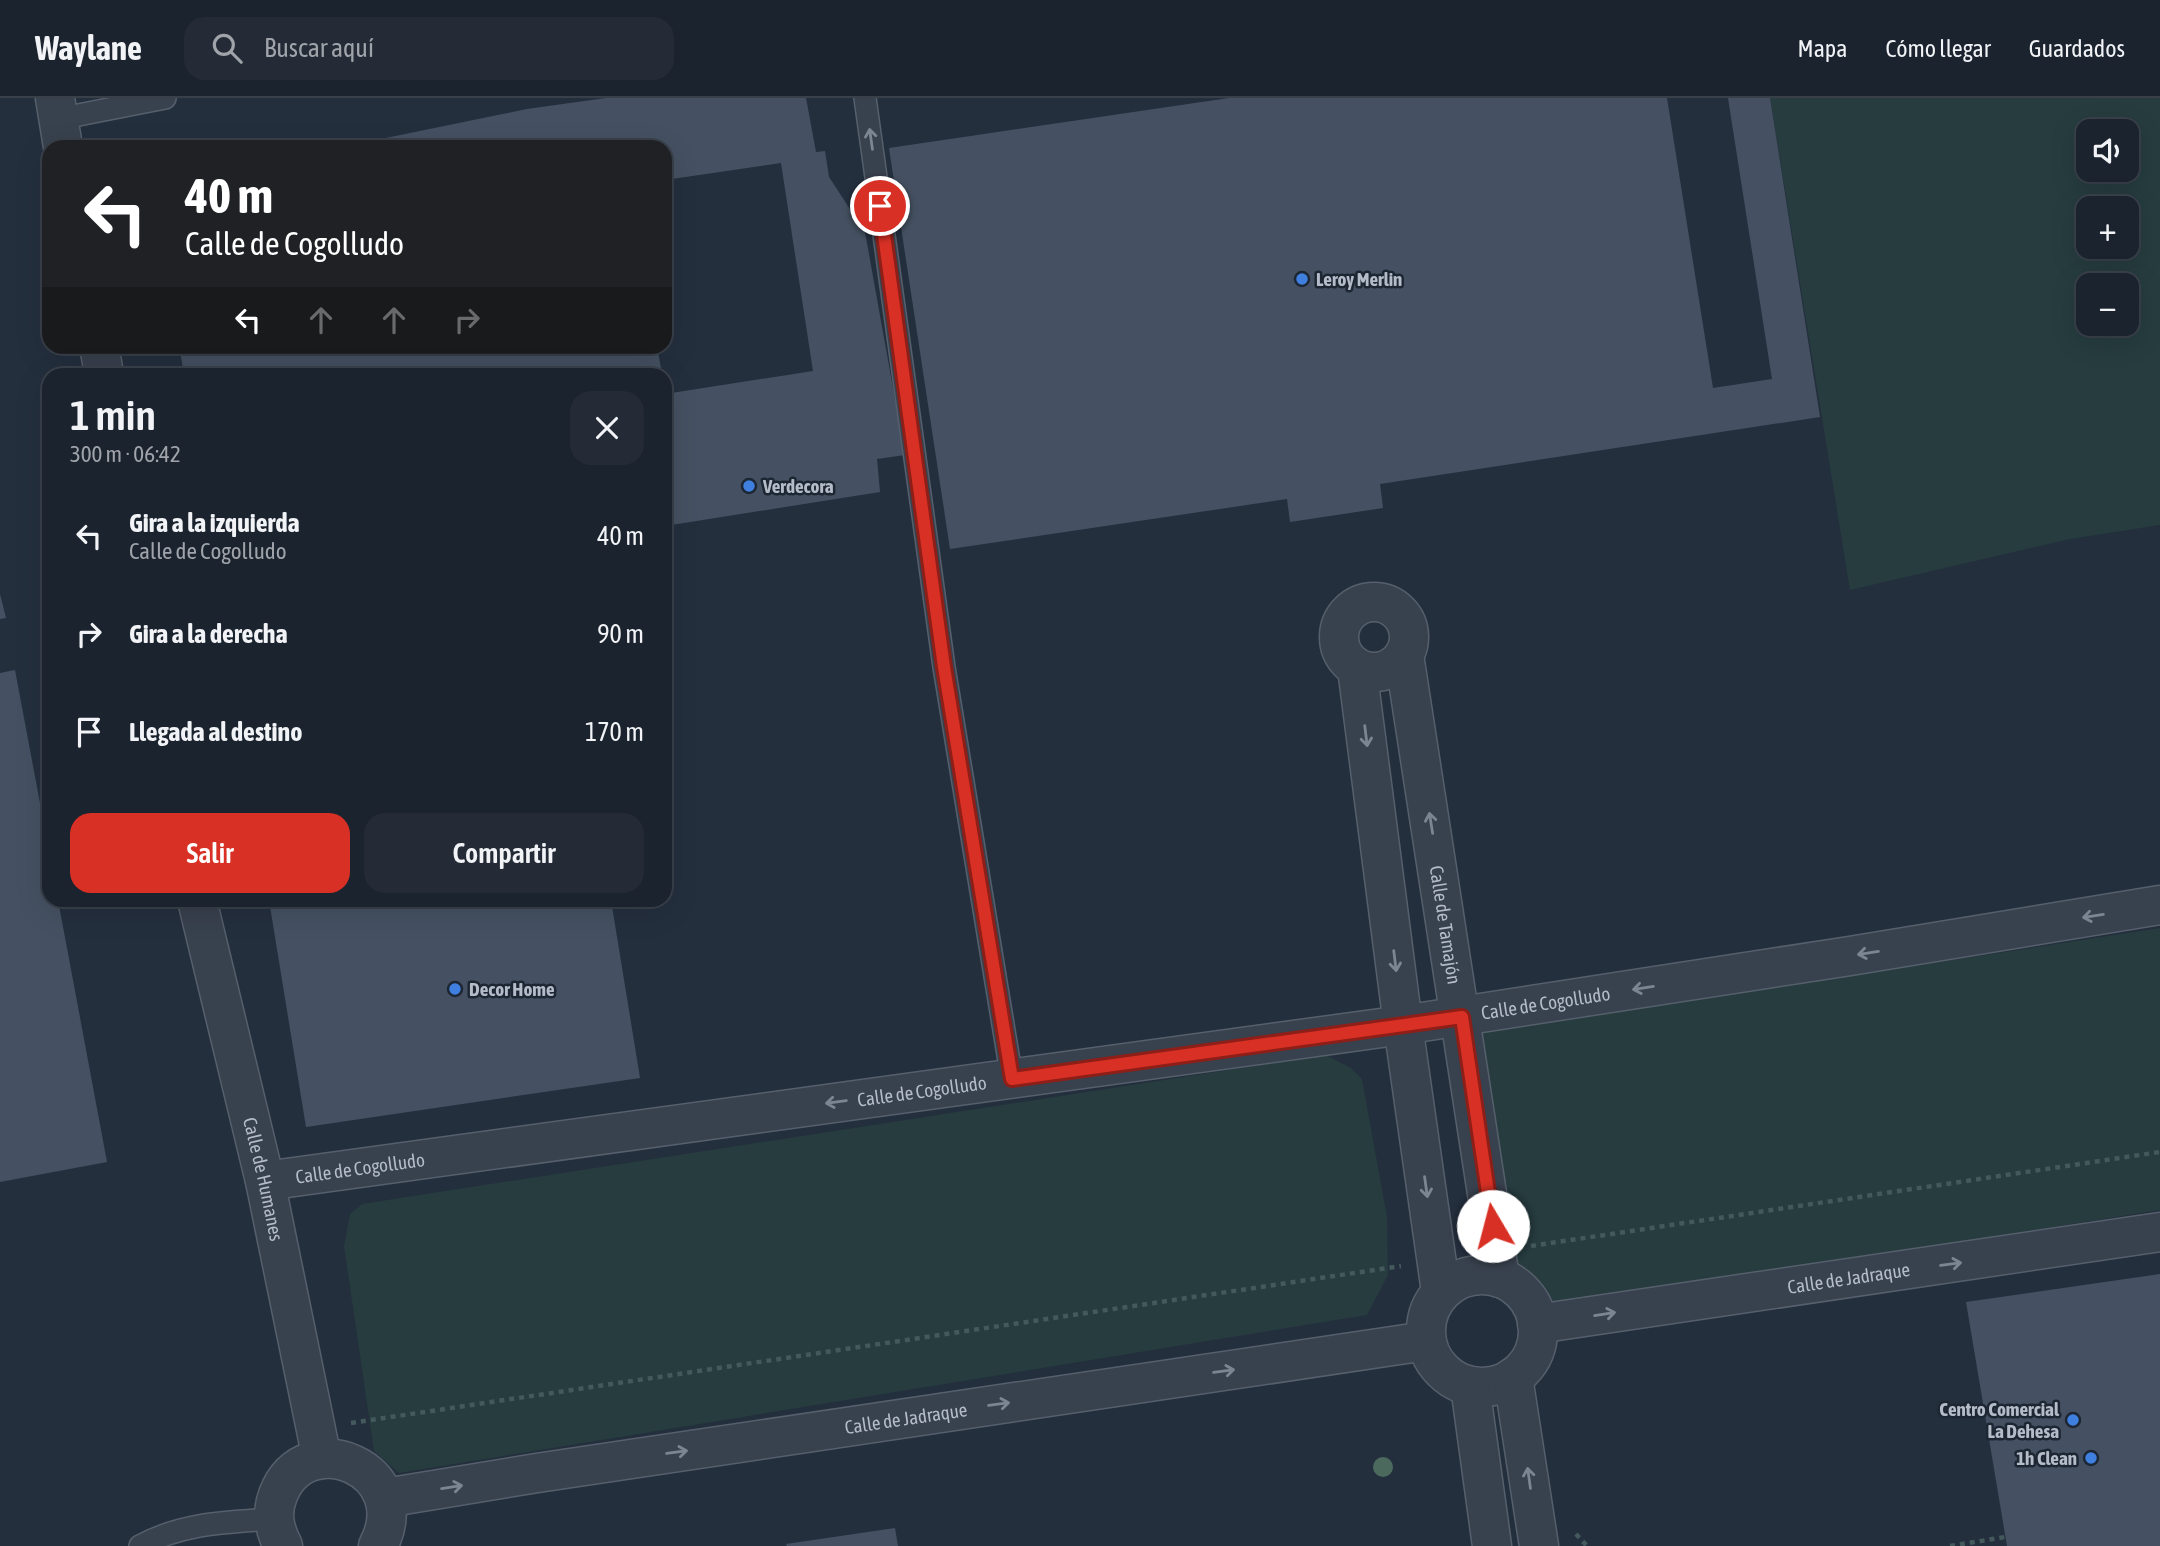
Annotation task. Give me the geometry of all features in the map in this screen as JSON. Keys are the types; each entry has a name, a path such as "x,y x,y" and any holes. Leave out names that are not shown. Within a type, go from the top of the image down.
{"street":[{"path":"1366,602 1389,605 1399,612 1406,622 1409,644 1405,655 1398,663 1378,672 1357,668 1343,655 1338,638 1346,615 1366,602"},
{"name":"Calle de Tamajón","path":"1405,655 1498,1265"},
{"path":"1357,668 1403,1025 1439,1276 1426,1324 1426,1341 1441,1370 1454,1380 1485,1387 1500,1384 1513,1377 1533,1354 1537,1339 1538,1324 1534,1309 1525,1296 1498,1265 1485,1275 1469,1276 1454,1282 1439,1276"},
{"name":"Calle de Cogolludo","path":"265,1181 1462,1017 2160,905"},
{"name":"Calle de Humanes","path":"199,907 265,1181 319,1444"},
{"name":"Calle de Jadraque","path":"1538,1324 2160,1233"},
{"name":"Calle de Jadraque","path":"385,1498 1426,1341"},
{"path":"1513,1377 1539,1546"},
{"path":"1469,1385 1492,1546"},
{"path":"279,1533 275,1502 286,1480 306,1464 319,1444 338,1459 360,1468 378,1484 385,1498 388,1516 385,1533 378,1546"}],"lane":[{"path":"59,121 166,98"},
{"path":"865,98 944,667 1012,1079"},
{"path":"140,1546 161,1534 210,1523 279,1533"}],"path":[{"path":"1498,1265 2160,1152"},
{"path":"319,1444 1439,1276"},
{"path":"1950,1546 2005,1537"}],"green space":[{"path":"1770,98 2160,98 2160,525 2070,539 1850,590"},
{"path":"2160,928 2160,1210 1548,1307 1534,1286 1507,1266 1475,1034"},
{"path":"1326,1055 1351,1068 1362,1079 1387,1217 1388,1275 1367,1315 399,1473 374,1451 344,1246 350,1214 362,1204"}],"building":[{"path":"606,98 806,98 816,152 825,151 829,177 865,232 905,455 877,459 880,492 672,525 672,393 813,371 781,163 672,179 672,140 376,140 527,109"},
{"name":"Leroy Merlin","path":"1229,98 1667,98 1713,388 1772,379 1728,98 1770,98 1820,417 1380,484 1383,508 1290,522 1287,499 950,549 889,148"},
{"path":"180,354 658,354 661,368 183,368"},
{"path":"0,594 6,618 0,619"},
{"path":"15,670 42,814 42,907 59,907 107,1162 0,1182 0,673"},
{"name":"Decor Home","path":"270,907 612,907 640,1078 306,1127"},
{"name":"Centro Comercial La Dehesa","path":"2160,1274 2160,1546 2007,1546 1966,1302"},
{"path":"895,1528 898,1546 786,1544"}],"place":[{"name":"Leroy Merlin","path":"1302,279"},
{"name":"Verdecora","path":"749,486"},
{"name":"Decor Home","path":"455,989"},
{"name":"Centro Comercial La Dehesa","path":"2073,1420"},
{"name":"1h Clean","path":"2091,1458"}],"route":[{"path":"880,206 944,667 1012,1079 1462,1017 1493,1226"}]}
